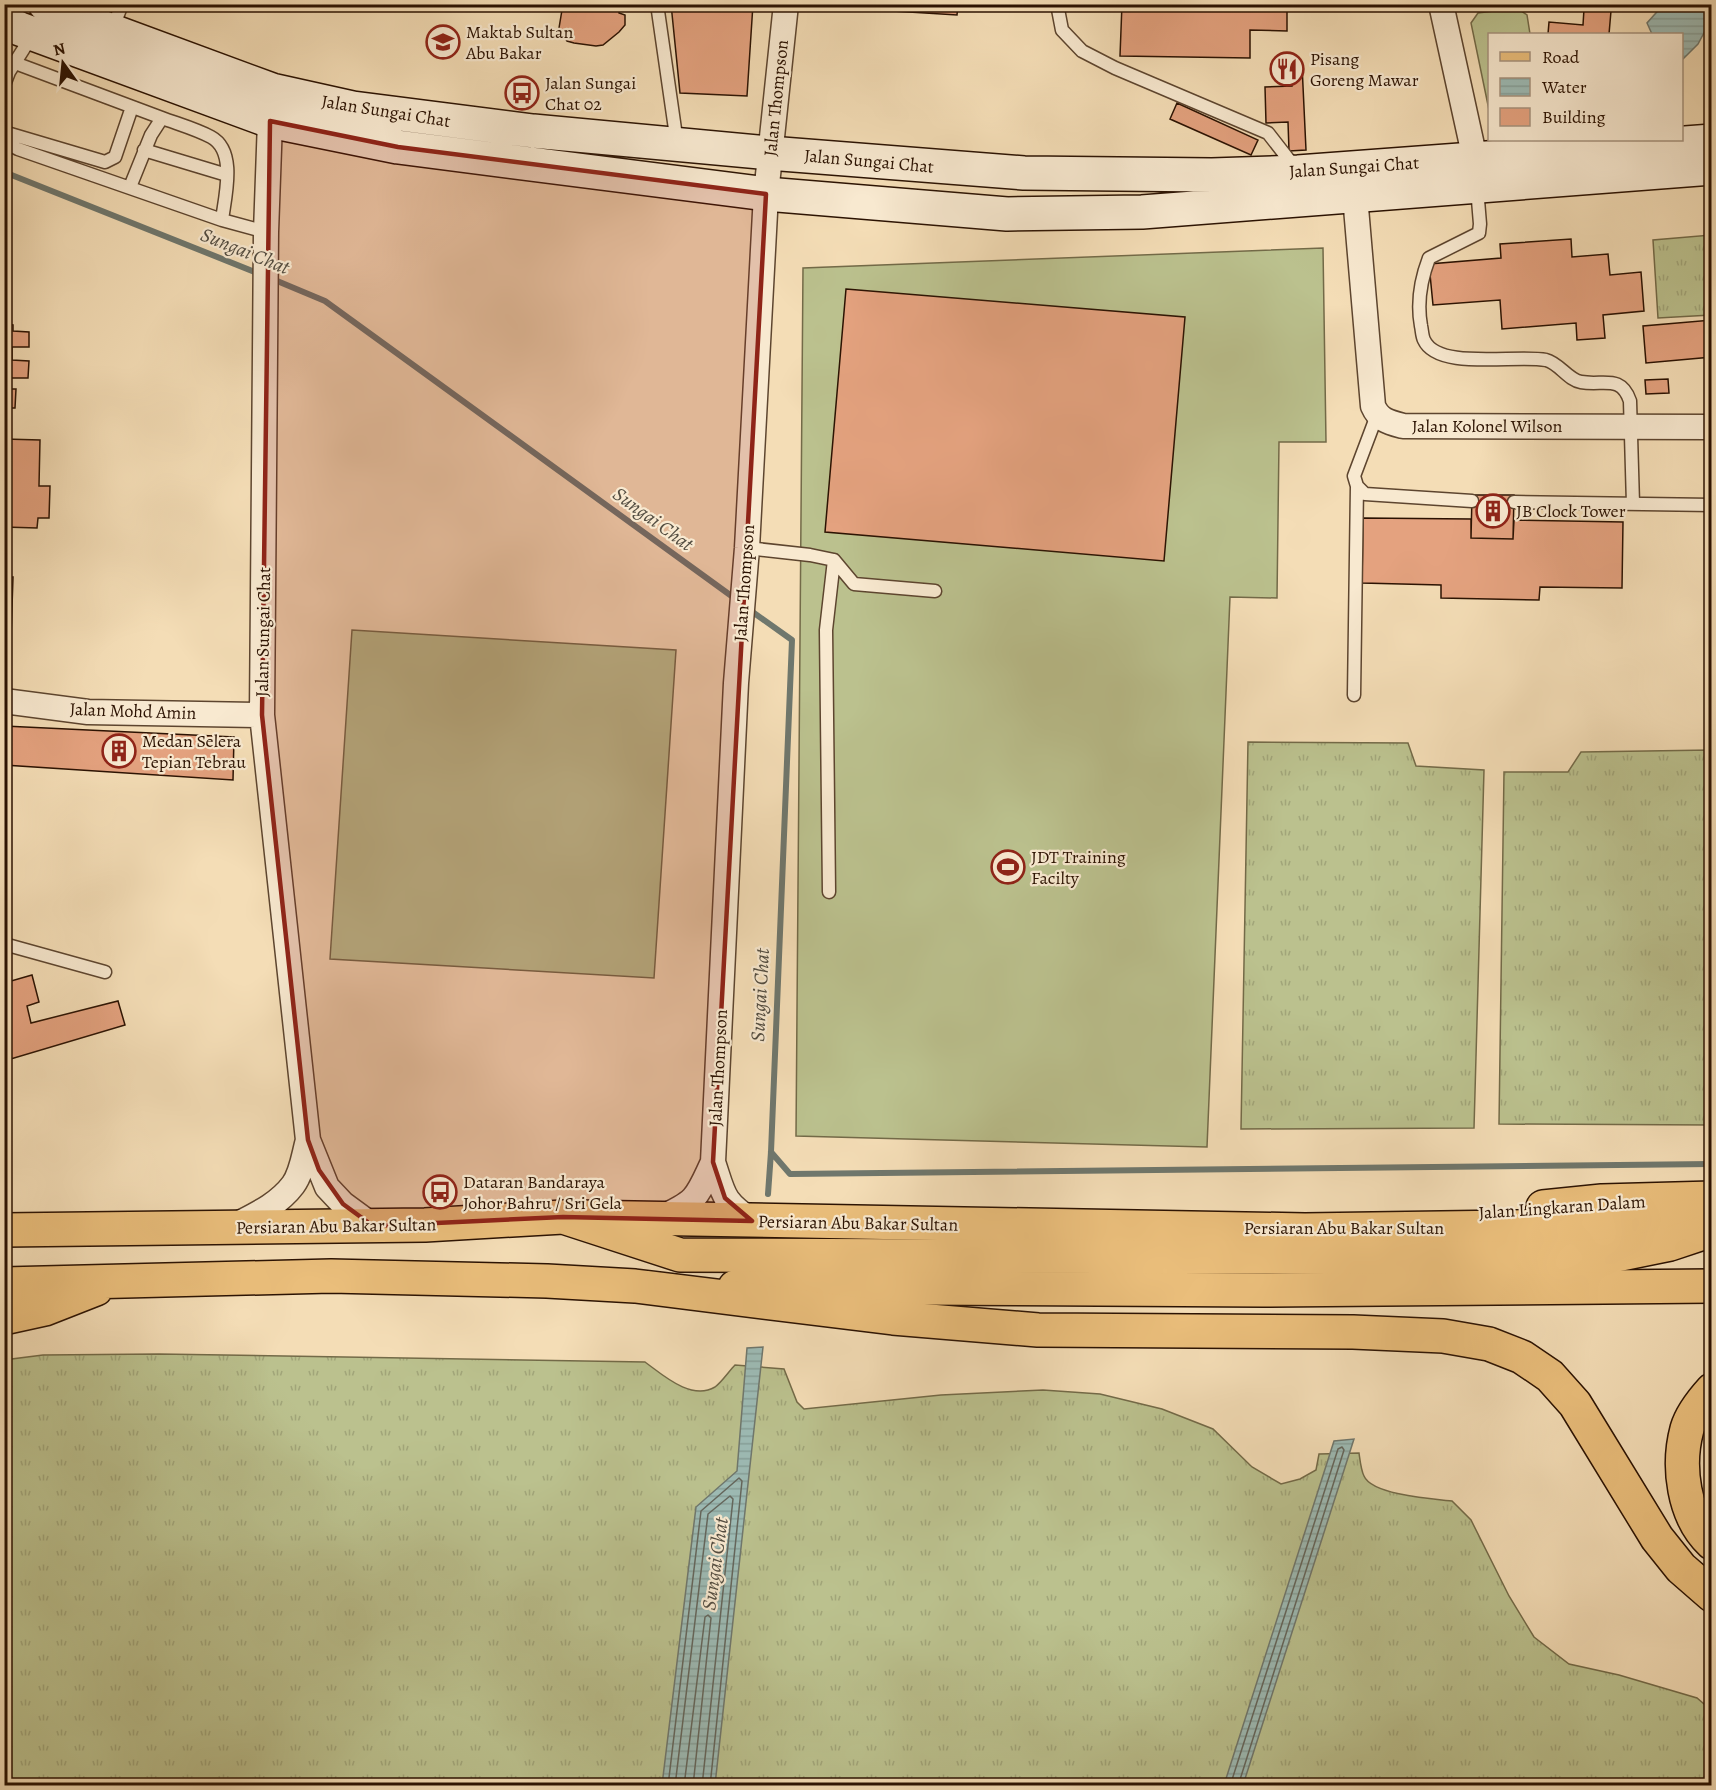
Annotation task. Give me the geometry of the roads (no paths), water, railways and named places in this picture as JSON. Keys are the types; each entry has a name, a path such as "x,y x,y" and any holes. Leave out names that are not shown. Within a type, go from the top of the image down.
{"main road":[{"name":"Jalan Sungai Chat","path":"21,23 117,18 272,90 353,108 500,127 769,153 1024,173 1212,175 1712,168"},
{"name":"Jalan Sungai Chat","path":"21,23 270,121 398,147 766,194 1007,214 1142,212 1355,196 1476,173 1712,141"},
{"name":"Jalan Lingkaran Dalam","path":"1305,1230 1602,1201 1712,1198"},
{"name":"Persiaran Abu Bakar Sultan","path":"4,1230 373,1226 563,1217 1305,1230 1712,1224"},
{"path":"563,1217 680,1255 1555,1258 1616,1254 1670,1244 1712,1230"},
{"path":"4,1284 331,1276 548,1281 635,1286 1264,1290 1712,1286"},
{"path":"4,1318 45,1309 117,1281"},
{"path":"635,1286 893,1318 1038,1330 1353,1332 1443,1336 1489,1344 1522,1357 1550,1376 1575,1404 1657,1538 1681,1568 1712,1595"},
{"path":"1712,1390 1701,1403 1687,1427 1682,1455 1684,1485 1692,1514 1712,1543"}],"street":[{"name":"Jalan Thompson","path":"752,1221 735,1209 725,1198 713,1162 736,683 746,556 766,194 786,4"},
{"path":"1441,4 1476,173"},
{"name":"Jalan Sungai Chat","path":"270,121 266,232 262,716 308,1140 327,1187 343,1204 373,1226"},
{"path":"1355,196 1373,406 1377,415"},
{"name":"Jalan Kolonel Wilson","path":"1377,415 1384,421 1403,426 1712,427"},
{"name":"Jalan Mohd Amin","path":"4,701 88,712 262,716"},
{"name":"Jalan Sungai Chat","path":"231,1228 273,1205 293,1184 308,1140"},
{"name":"Jalan Thompson","path":"658,1219 683,1208 696,1198 713,1162"}],"lane":[{"path":"657,4 677,144"},
{"path":"1057,4 1062,30 1082,51 1115,68 1268,133 1298,172"},
{"path":"4,85 15,63 21,23"},
{"path":"15,63 212,138 222,147 227,164 222,220"},
{"path":"4,130 105,162 115,157 132,107"},
{"path":"130,187 144,150 162,118"},
{"path":"4,142 222,220 266,232"},
{"path":"144,150 227,175"},
{"path":"1476,173 1479,233 1428,258 1422,275 1419,318 1424,340 1434,351 1450,357 1548,360 1578,382 1616,382 1627,391 1630,401 1634,504"},
{"path":"1354,695 1357,486 1354,476 1377,415"},
{"path":"1357,486 1365,494 1472,501"},
{"path":"1514,502 1712,505"},
{"path":"746,556 810,555 834,560 854,584 935,591"},
{"path":"829,892 826,630 834,560"},
{"path":"4,944 105,972"}],"water":[{"path":"1664,4 1711,5 1711,27 1705,31 1698,44 1683,59 1683,33 1652,33 1647,23"},
{"path":"763,1347 715,1785 662,1785 696,1507 737,1471 747,1348"},
{"path":"1354,1439 1243,1785 1224,1785 1334,1441"}],"waterway":[{"name":"Sungai Chat","path":"4,172 260,274"},
{"name":"Sungai Chat","path":"270,278 325,301 737,600"},
{"name":"Sungai Chat","path":"747,608 792,640 768,1194"},
{"path":"771,1152 790,1174 1712,1164"}],"place":[{"name":"Maktab Sultan Abu Bakar","path":"443,42"},
{"name":"Pisang Goreng Mawar","path":"1287,69"},
{"name":"Jalan Sungai Chat 02","path":"522,93"},
{"name":"JB Clock Tower","path":"1493,511"},
{"name":"Medan Selera Tepian Tebrau","path":"119,751"},
{"name":"JDT Training Facilty","path":"1008,867"},
{"name":"Dataran Bandaraya Johor Bahru / Sri Gela","path":"440,1192"}]}
